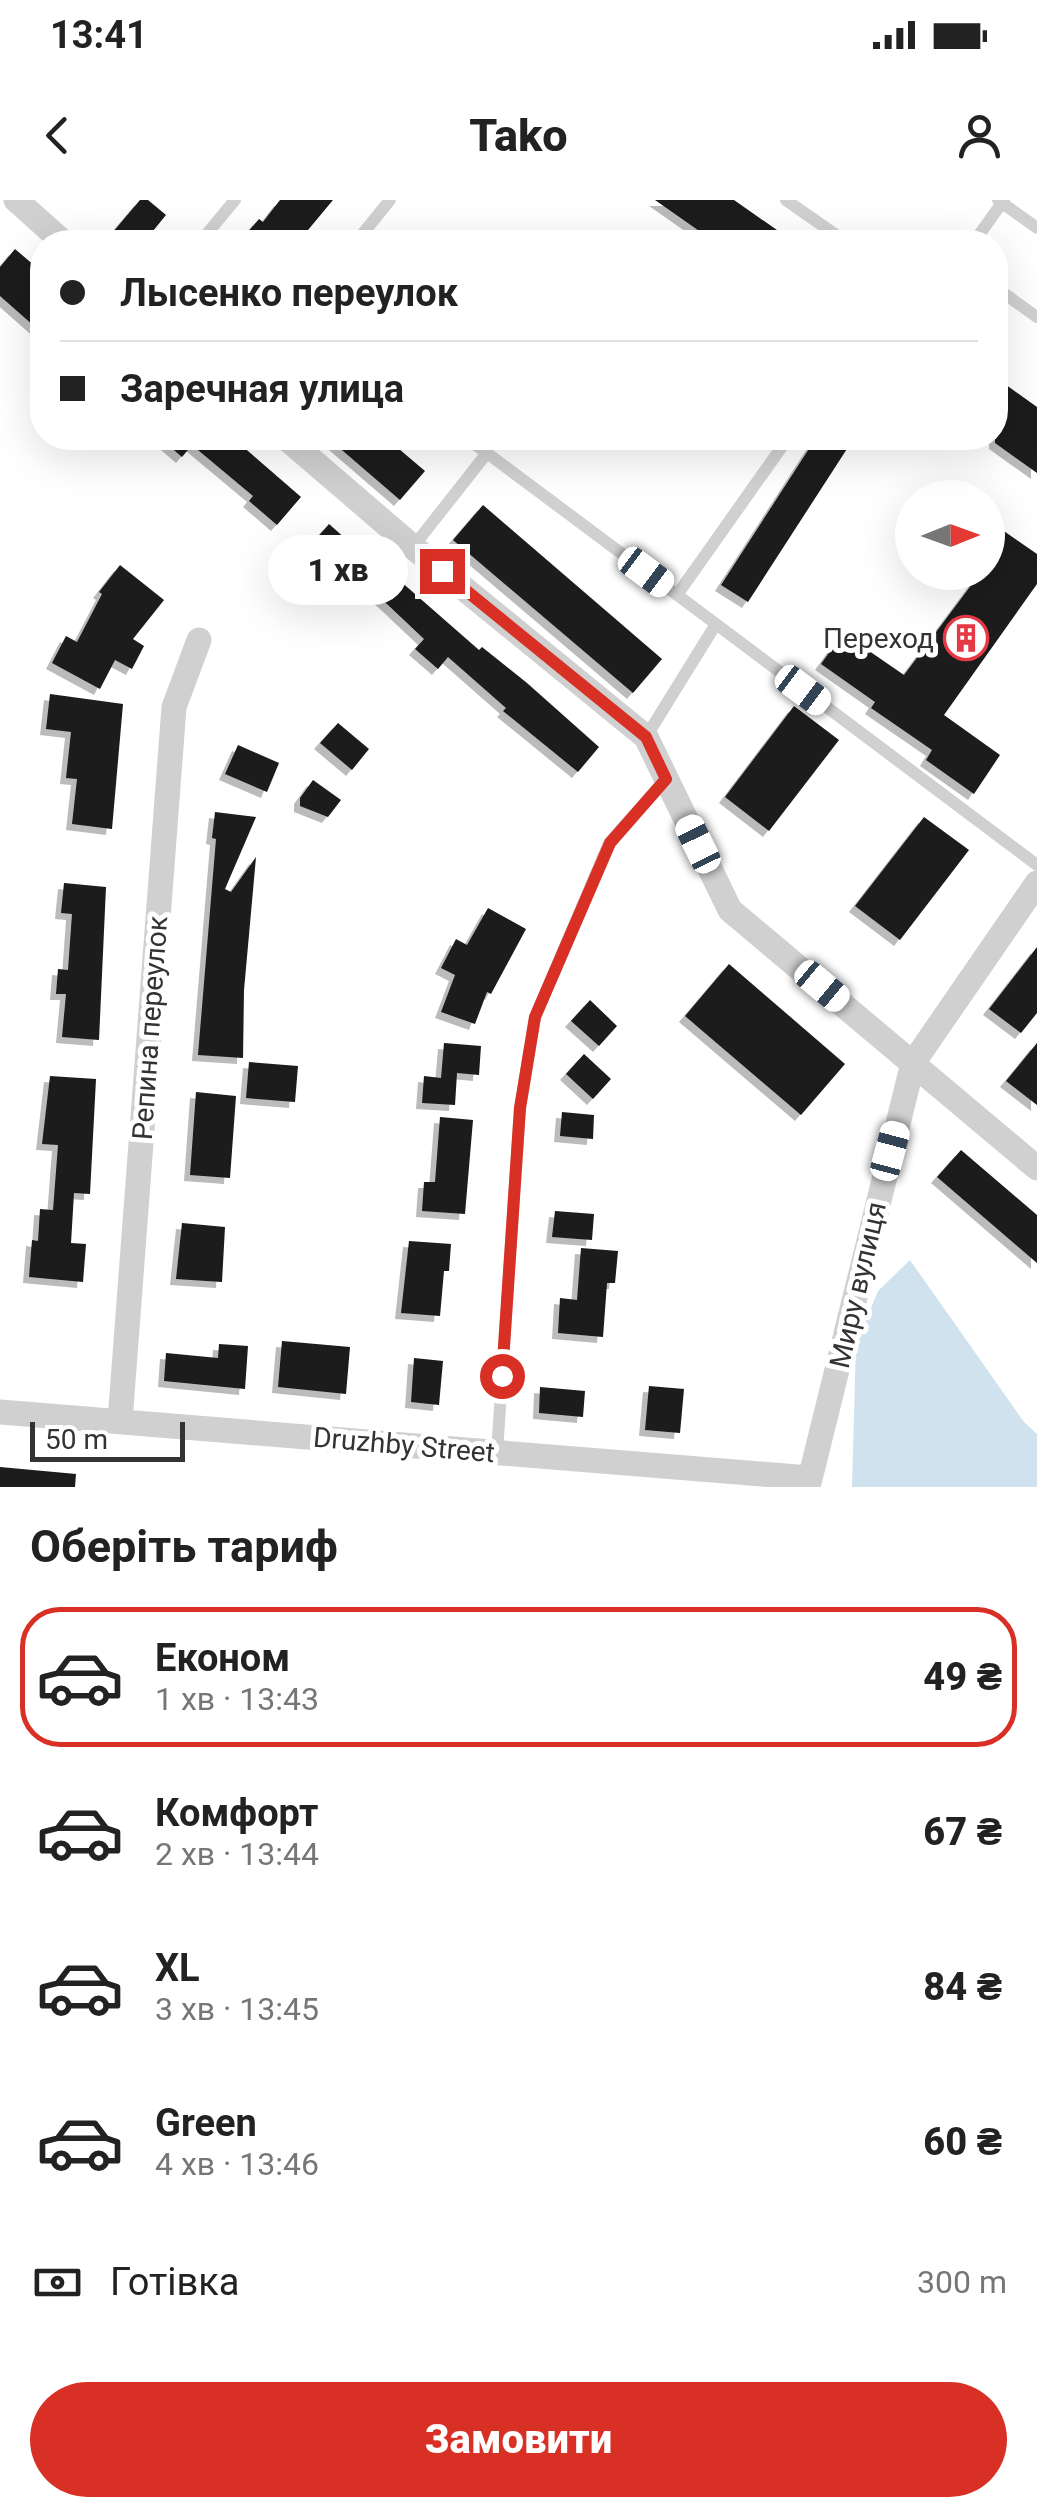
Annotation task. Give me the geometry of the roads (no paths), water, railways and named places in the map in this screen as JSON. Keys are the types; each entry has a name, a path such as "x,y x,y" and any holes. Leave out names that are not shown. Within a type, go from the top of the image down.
{"street":[{"path":"16,200 50,230"},
{"path":"300,450 646,737 730,910 1037,1168"},
{"name":"Репина переулок","path":"120,1421 174,708 199,640"},
{"name":"Миру вулиця","path":"809,1483 913,1064 1037,883"},
{"name":"Druzhby Street","path":"0,1412 496,1452 809,1483"}],"lane":[{"path":"212,230 235,200"},
{"path":"366,230 390,200"},
{"path":"786,200 829,230"},
{"path":"982,230 1002,201 1037,228"},
{"path":"1008,296 1037,317"},
{"path":"483,450 1037,865"},
{"path":"677,595 780,450"},
{"path":"414,547 487,453"},
{"path":"646,737 716,624"},
{"path":"496,1452 520,1108 535,1017 610,843 666,779"}],"water":[{"path":"910,1260 1024,1422 1037,1434 1037,1487 852,1487 856,1344 878,1291"}],"place":[{"name":"Переход","path":"966,638"}]}
